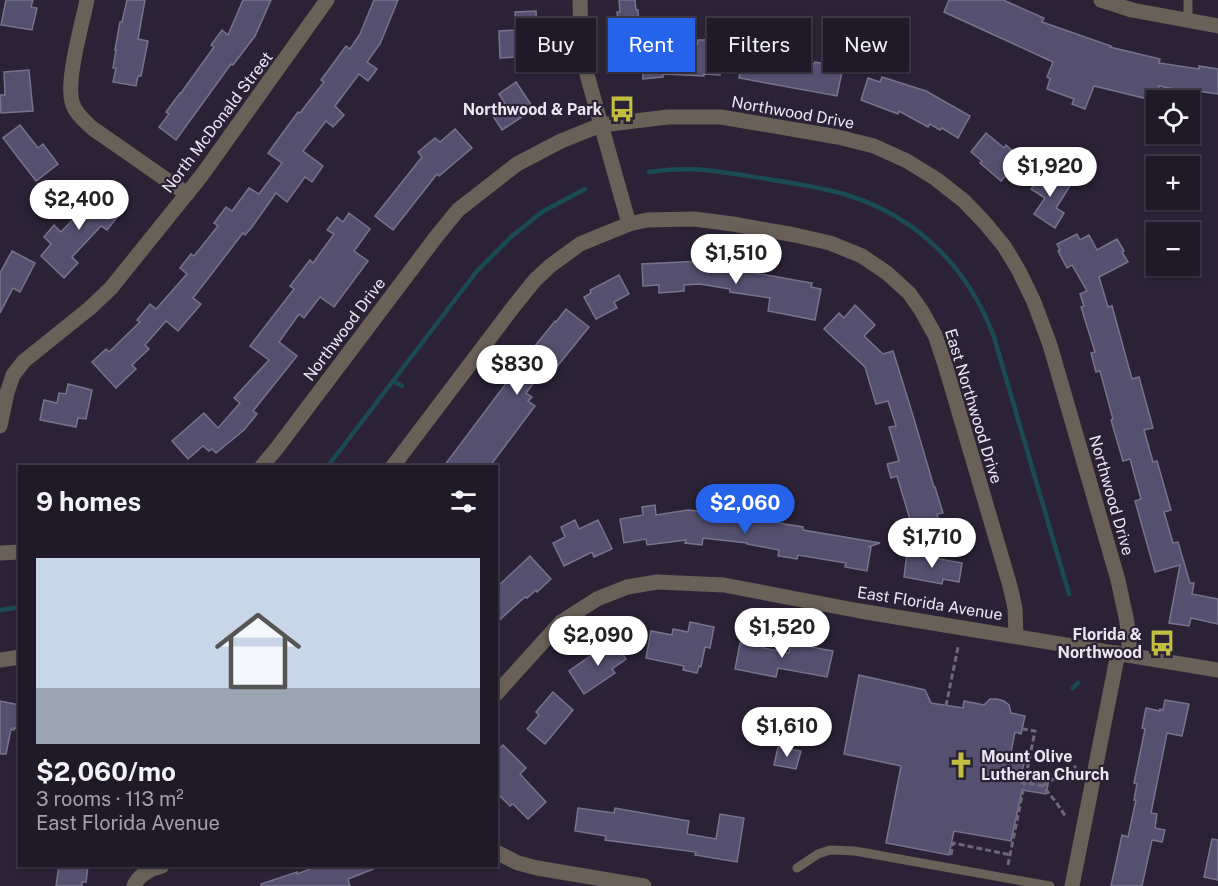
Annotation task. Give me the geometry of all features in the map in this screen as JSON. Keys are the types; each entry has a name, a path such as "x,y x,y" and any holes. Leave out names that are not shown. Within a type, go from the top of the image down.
{"street":[{"path":"87,0 70,84 72,103 79,115 92,128 187,194"},
{"name":"North McDonald Street","path":"0,426 13,375 24,361 90,308 111,288 209,165 327,0"},
{"path":"580,0 581,43 586,71 628,224"},
{"path":"1101,0 1132,10 1218,26"},
{"name":"Northwood Drive","path":"263,465 458,210 518,164 561,141 602,124 668,117 721,117 838,137 874,146 907,161 936,179 964,201 1004,246 1020,271 1050,345 1118,580 1127,622 1124,654 1072,886"},
{"name":"East Northwood Drive","path":"394,465 513,306 550,266 580,244 628,224 647,220 694,219 830,243 861,256 887,273 909,293 935,335 1010,586 1015,608 1016,636"},
{"path":"0,553 18,552"},
{"name":"East Florida Avenue","path":"498,692 561,622 597,599 627,587 657,582 724,585 1218,670"},
{"path":"0,660 18,657"},
{"path":"498,853 518,863 537,868 644,886"},
{"path":"134,886 137,880 150,869 158,867"}],"lane":[{"path":"1188,0 1188,20"},
{"path":"798,868 818,854 830,850 855,851 1050,886"}],"path":[{"path":"946,706 958,647"},
{"path":"1008,867 1035,731 1023,729"},
{"path":"1042,786 1076,766"},
{"path":"1020,782 1042,786 1066,817"},
{"path":"950,857 953,843 1011,855"}],"building":[{"path":"6,0 33,0 31,7 37,8 32,30 1,25"},
{"path":"127,0 145,0 138,39 148,41 141,76 138,76 136,86 113,82 116,68 113,68 115,50"},
{"path":"243,0 271,0 255,36 233,65 231,64 176,140 159,127 169,114 166,112 214,47 211,45 222,30 228,35"},
{"path":"374,0 398,0 380,44 367,62 377,69 368,81 359,74 335,106 344,115 333,127 326,121 303,151 323,166 312,182 305,177 287,202 276,193 252,227 245,235 243,233 193,298 201,304 178,331 166,321 145,345 149,349 132,365 136,369 116,388 92,362 106,349 109,352 140,322 137,320 150,304 156,309 187,274 180,268 191,254 194,256 218,226 214,223 226,207 232,211 249,188 259,194 282,163 268,153 298,112 300,113 324,82 321,80 346,46 350,49 360,34"},
{"path":"619,0 635,0 639,18 618,18 617,12 620,12"},
{"path":"949,0 1003,0 1044,18 1042,22 1110,47 1160,59 1159,63 1199,69 1199,66 1218,69 1218,94 1159,86 1158,90 1146,90 1146,99 1094,86 1085,109 1072,104 1074,99 1047,89 1050,79 1047,77 1053,62 944,12"},
{"path":"536,11 536,18 516,18 516,30 515,12"},
{"path":"516,30 516,57 500,58 499,31"},
{"path":"698,40 707,40 707,72 720,72 720,75 704,74 704,76 663,74 663,77 643,79 643,72 695,72 695,45"},
{"path":"815,62 823,63 823,72 842,72 837,96 739,78 740,72 811,72 811,64"},
{"path":"29,70 33,111 1,113 0,95 5,95 4,72"},
{"path":"882,77 926,91 970,116 958,138 942,128 940,130 930,124 928,127 899,111 898,114 861,100 868,78 880,82"},
{"path":"516,82 534,109 502,130 491,113 505,104 499,94"},
{"path":"20,125 38,148 43,144 58,164 36,181 3,138"},
{"path":"455,129 472,148 439,176 437,174 393,230 375,216 422,157 418,152 435,138 440,142"},
{"path":"986,133 1004,148 1006,145 1021,158 1001,181 971,152"},
{"path":"1048,171 1070,186 1056,208 1064,213 1055,228 1034,214 1045,198 1031,189"},
{"path":"97,185 115,198 108,207 119,215 107,230 101,226 72,257 78,263 64,278 41,256 51,244 44,237 54,225 61,232 83,209 81,207"},
{"path":"349,213 370,229 354,251 368,261 334,307 320,297 304,318 299,314 279,342 297,356 253,411 257,414 244,430 216,453 203,446 188,459 172,441 204,413 218,428 240,403 234,398 269,360 250,346 294,289 290,286 310,260 313,263 334,234 327,230 337,217 343,222"},
{"path":"1077,234 1080,240 1089,235 1097,250 1117,239 1128,262 1099,277 1108,307 1112,306 1132,379 1139,377 1153,428 1144,430 1153,462 1157,461 1171,510 1164,512 1173,543 1178,542 1190,583 1194,583 1192,594 1218,599 1218,624 1191,618 1189,626 1169,623 1180,565 1155,572 1135,501 1141,499 1130,459 1123,461 1100,371 1096,372 1091,353 1095,352 1081,307 1084,306 1080,294 1087,291 1072,265 1067,268 1058,251 1060,250 1057,244"},
{"path":"12,251 35,263 20,292 13,288 0,313 0,273"},
{"path":"702,261 737,266 737,270 812,283 811,287 821,289 815,320 768,311 770,298 730,292 730,289 700,284 684,285 684,291 659,293 659,285 643,286 642,264"},
{"path":"619,275 629,294 614,302 617,308 596,319 584,297 591,293 590,290"},
{"path":"855,305 875,325 864,336 883,354 893,351 943,513 937,514 940,525 914,533 897,476 891,478 887,464 899,461 889,427 896,426 888,401 876,404 865,367 824,329 839,313 844,318"},
{"path":"566,309 589,327 551,374 544,369 526,393 532,397 528,401 535,406 491,465 445,465 526,357"},
{"path":"68,384 92,390 86,419 78,418 76,427 40,420 44,400 57,403 59,393 66,394"},
{"path":"655,505 656,515 688,510 742,516 803,527 803,530 880,543 868,547 871,547 867,571 845,567 846,563 798,555 797,559 778,556 779,550 747,543 703,538 702,545 685,543 686,540 647,545 646,539 624,543 620,519 643,515 642,507"},
{"path":"575,520 579,529 598,520 612,549 594,557 592,552 564,566 553,543 565,537 561,527"},
{"path":"907,553 962,563 959,582 943,579 942,584 904,577"},
{"path":"530,556 551,579 537,592 536,590 527,598 525,597 498,621 498,586"},
{"path":"690,622 714,627 710,648 705,647 701,667 699,666 697,673 683,670 684,666 646,658 651,631 672,635 673,629 688,632"},
{"path":"743,637 765,641 763,648 789,653 791,643 833,651 827,677 778,668 776,677 735,669"},
{"path":"613,640 626,659 612,669 615,673 584,694 569,671"},
{"name":"Mount Olive Lutheran Church","path":"859,675 925,690 931,703 963,708 964,701 984,705 990,699 997,699 1009,705 1011,713 1025,716 1021,734 1015,732 1009,762 1024,764 1021,774 1049,780 1046,794 1022,790 1011,841 954,831 949,855 886,843 901,766 844,754"},
{"path":"553,692 573,710 545,744 527,729 539,715 536,712"},
{"path":"1165,700 1189,704 1182,736 1167,733 1151,813 1157,814 1155,828 1165,830 1162,842 1152,840 1142,886 1111,886 1122,835 1128,837 1136,800 1134,800 1137,784 1134,783 1145,729 1142,728 1146,708 1163,710"},
{"path":"0,701 18,705 18,729 11,729 6,754 0,754"},
{"path":"503,745 526,768 520,774 546,802 528,819 513,804 510,806 498,794 498,750"},
{"path":"778,747 801,751 796,769 774,765"},
{"path":"578,808 614,813 615,808 689,821 687,834 716,839 720,814 744,818 737,862 695,855 696,852 605,840 606,836 575,831"},
{"path":"1212,839 1218,840 1218,880 1204,877"},
{"path":"59,867 88,867 86,882 82,882 82,886 56,886"},
{"path":"315,867 378,867 348,879 350,886 261,886 261,884 297,872 297,874"}],"waterway":[{"path":"649,172 709,170 844,194 895,216 917,230 937,248 970,288 994,337 1069,594"},
{"path":"329,465 477,271 512,236 542,212 585,189"},
{"path":"393,381 402,386"},
{"path":"0,610 18,607"},
{"path":"1073,688 1078,683"}],"place":[{"name":"Northwood & Park","path":"622,109"},
{"name":"Florida & Northwood","path":"1162,643"},
{"name":"Mount Olive Lutheran Church","path":"961,765"}]}
